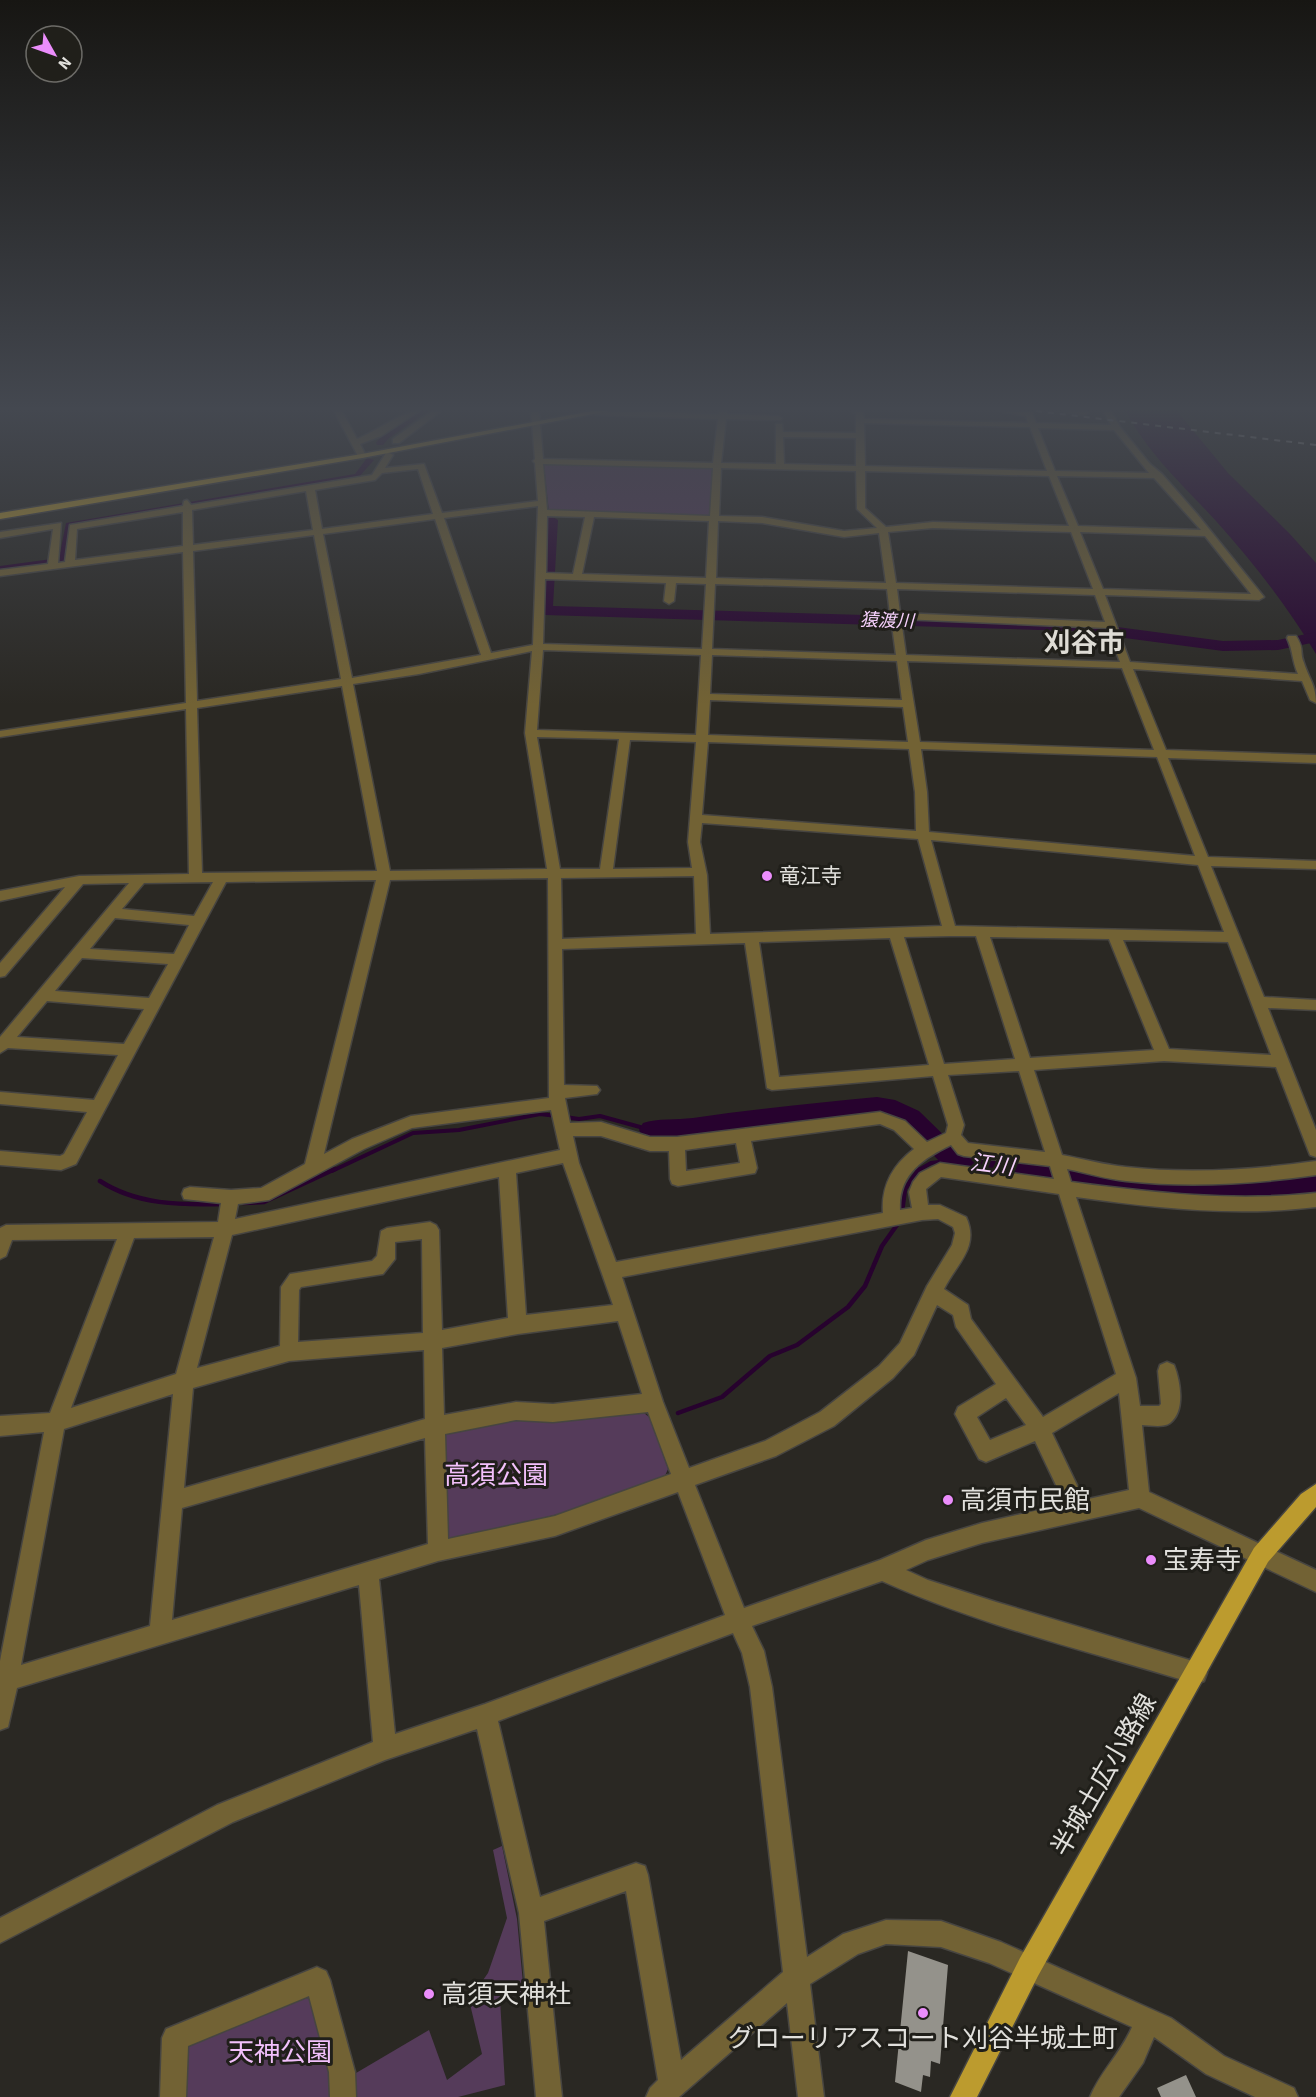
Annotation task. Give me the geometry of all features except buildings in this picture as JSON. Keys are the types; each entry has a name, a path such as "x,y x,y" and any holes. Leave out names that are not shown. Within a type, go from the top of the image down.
{"main road":[{"path":"0,516 42,509"},
{"name":"半城土広小路線","path":"963,2097 1029,1967 1119,1804 1262,1556 1316,1494"}],"street":[{"path":"0,535 168,509"},
{"path":"70,564 73,527 171,509"},
{"path":"187,509 196,877"},
{"path":"312,1168 384,876 315,509"},
{"path":"436,509 487,657"},
{"path":"0,573 439,516 531,509"},
{"path":"542,509 545,576 531,733 554,873 557,1098 569,1155 611,1271 654,1402 727,1596 753,1652 761,1686 811,2097"},
{"path":"547,509 590,516 762,520 844,534 933,525 1207,532"},
{"path":"703,940 694,842 708,651 715,509"},
{"path":"861,509 879,524 882,530 921,792 923,836 950,931"},
{"path":"1065,509 1101,593 1111,628 1316,1150"},
{"path":"545,576 1259,597 1187,509"},
{"path":"577,578 590,516"},
{"path":"0,566 54,561 58,525"},
{"path":"669,600 671,580"},
{"path":"894,620 1111,628"},
{"path":"1292,638 1298,649 1298,660 1316,700"},
{"path":"0,734 420,671 538,648 708,651 1127,665 1305,678"},
{"path":"705,697 908,704"},
{"path":"531,733 1316,759"},
{"path":"606,872 625,736"},
{"path":"696,819 1203,861 1316,865"},
{"path":"0,896 79,880 698,872"},
{"path":"0,1158 61,1164 70,1159 222,877"},
{"path":"2,1044 140,879"},
{"path":"0,972 79,880"},
{"path":"111,913 197,921"},
{"path":"554,944 950,931 1233,937"},
{"path":"981,931 1127,1378 1140,1498"},
{"path":"1113,933 1164,1055"},
{"path":"896,934 956,1125 953,1137"},
{"path":"751,938 772,1084 1164,1055 1280,1061"},
{"path":"78,953 177,959"},
{"path":"43,995 153,1004"},
{"path":"1257,1002 1316,1005"},
{"path":"2,1044 128,1050"},
{"path":"190,1194 231,1197 263,1195 358,1144 411,1122 455,1118 592,1090"},
{"path":"0,1098 98,1107"},
{"path":"564,1130 601,1129 650,1144 677,1144 880,1118 892,1120 905,1128 926,1150"},
{"path":"677,1144 678,1179 749,1168 742,1135"},
{"path":"953,1137 964,1149 1055,1160 1125,1174 1177,1177 1270,1175 1316,1168"},
{"path":"904,1216 890,1204 897,1176 904,1166 926,1150 953,1137"},
{"path":"0,1251 3,1234 225,1229 569,1155"},
{"path":"507,1169 518,1324"},
{"path":"904,1216 917,1200 917,1187 926,1177 940,1170 1177,1203 1217,1205 1295,1203 1316,1200"},
{"path":"160,1633 184,1382 225,1229 231,1197"},
{"path":"3,1680 438,1551 555,1526 769,1449 827,1419 886,1372 907,1349 945,1269 960,1248 964,1233 960,1221 940,1212 904,1216 611,1271"},
{"path":"289,1352 290,1287 296,1280 377,1268 386,1259 387,1236 429,1230 438,1551"},
{"path":"0,1719 3,1680 56,1422 128,1231"},
{"path":"933,1292 962,1311 962,1321 1040,1429 1078,1510"},
{"path":"0,1426 56,1422 289,1352 431,1341 518,1324 625,1312"},
{"path":"1130,1414 1164,1416 1171,1406 1167,1371"},
{"path":"1009,1386 965,1413 986,1452 1040,1429 1127,1378"},
{"path":"173,1501 434,1426 516,1411 553,1413 654,1402"},
{"path":"0,1931 225,1813 385,1749 485,1715 831,1586 882,1570 926,1550 982,1533 1140,1498 1316,1581"},
{"path":"882,1570 926,1590 986,1610 1196,1673"},
{"path":"368,1571 385,1749"},
{"path":"485,1715 531,1913 549,2097"},
{"path":"531,1913 636,1875 665,2091"},
{"path":"665,2091 796,1977 852,1942 886,1932 941,1934 992,1951 1162,2027 1215,2065 1285,2097"},
{"path":"173,2097 175,2038 317,1980 342,2072 343,2097"},
{"path":"1103,2097 1134,2054 1148,2021"}],"green space":[{"path":"549,509 710,509 710,516 549,512"},
{"name":"高須公園","path":"644,1413 650,1418 668,1469 664,1478 558,1514 451,1541 445,1537 441,1435 448,1430 518,1418"},
{"path":"502,1846 517,1919 524,1994 500,1999 505,2085 458,2097 352,2097 351,2076 429,2030 447,2080 482,2054 469,2000 488,1973 507,1918 493,1850"},
{"name":"天神公園","path":"310,1991 332,2077 333,2097 181,2097 182,2045"}],"shaded area":[{"path":"1204,509 1264,509 1316,563 1316,654 1282,602"}],"waterway":[{"path":"0,569 63,560 69,525 164,509"},
{"name":"猿渡川","path":"551,520 545,610 1072,626 1223,646 1278,645 1316,637"},
{"name":"江川","path":"651,1130 670,1131 769,1117 877,1107 895,1110 911,1118 954,1160 1130,1186 1185,1190 1279,1190 1316,1185"},
{"path":"332,1171 413,1133 459,1130 540,1114 557,1116"},
{"path":"565,1117 579,1119 600,1116 651,1130"},
{"path":"918,1170 931,1163 954,1160"},
{"path":"243,1203 264,1202 335,1169"},
{"path":"902,1212 905,1189 918,1170"},
{"path":"100,1181 129,1195 159,1202 223,1204"},
{"path":"678,1413 722,1397 770,1356 797,1345 848,1307 865,1286 882,1246 899,1222"}],"place":[{"name":"竜江寺","path":"767,876"},
{"name":"高須市民館","path":"948,1500"},
{"name":"宝寿寺","path":"1151,1560"},
{"name":"高須天神社","path":"429,1994"},
{"name":"グローリアスコート刈谷半城土町","path":"923,2013"}],"district":[{"name":"刈谷市","path":"1084,643"}]}
